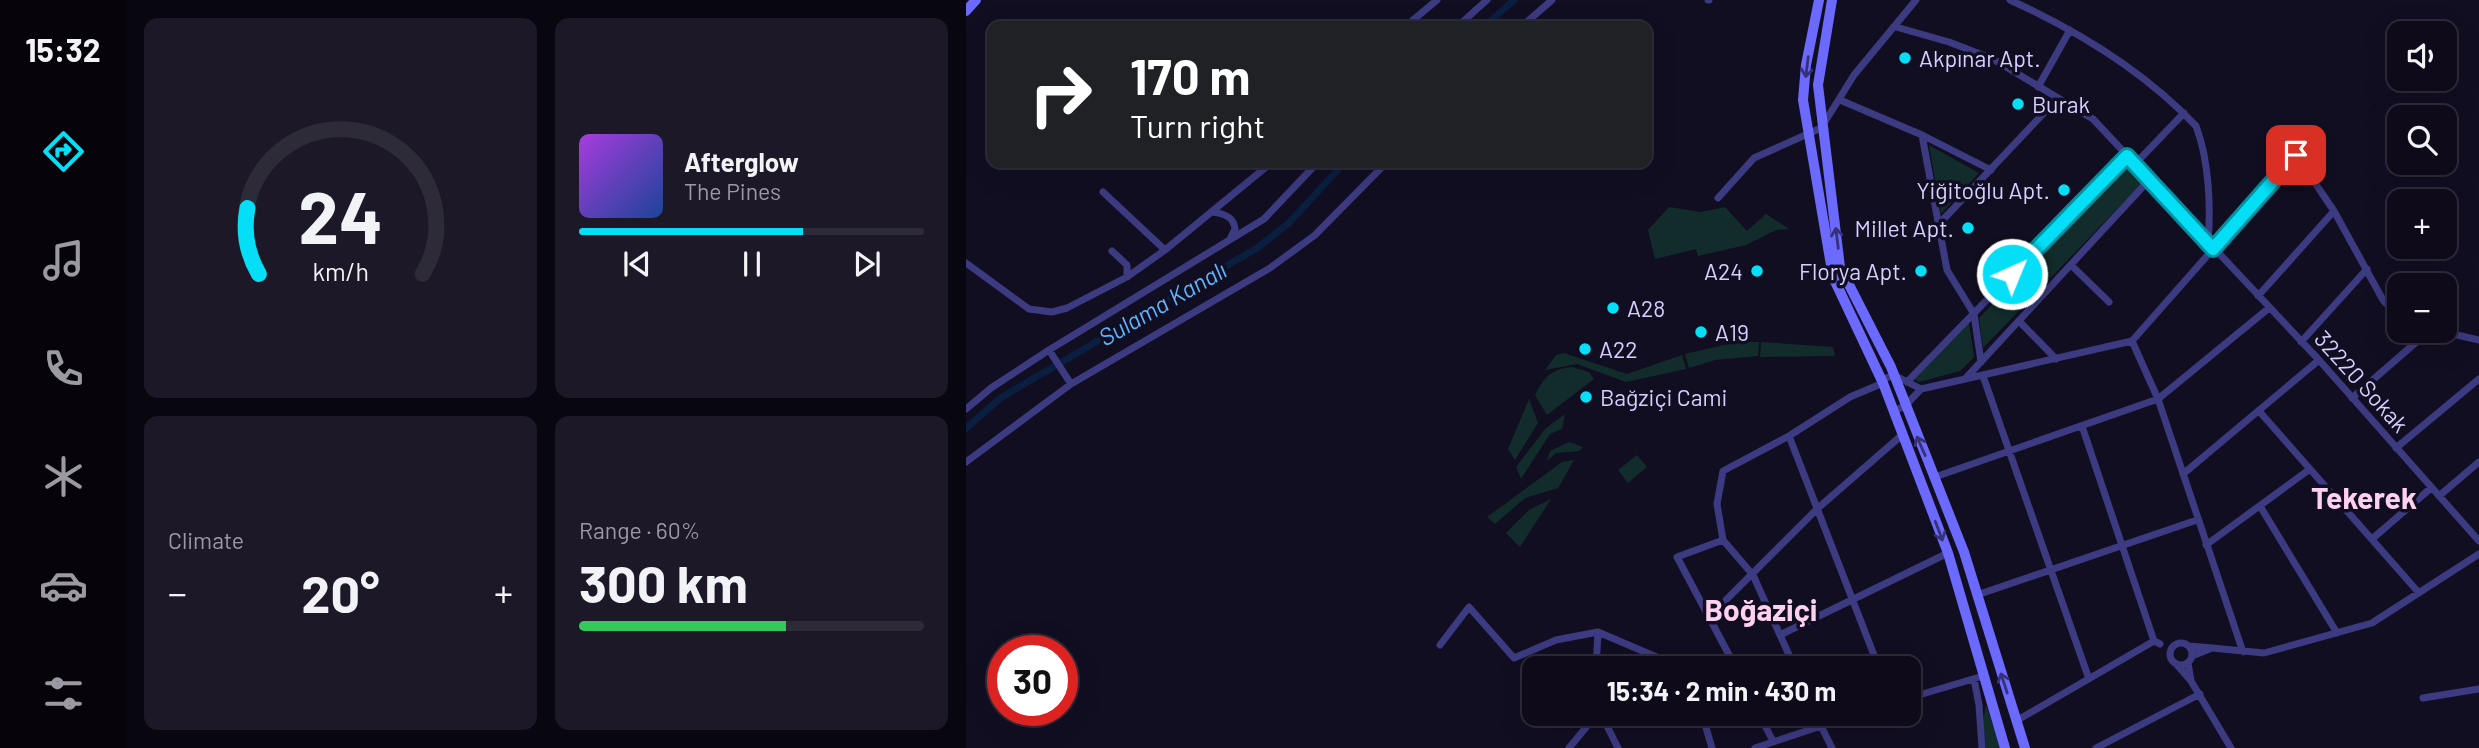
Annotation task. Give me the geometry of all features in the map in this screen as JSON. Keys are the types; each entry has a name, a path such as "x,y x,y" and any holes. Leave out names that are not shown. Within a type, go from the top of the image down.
{"main road":[{"path":"966,11 976,0"},
{"path":"1819,0 1806,65 1803,100 1833,277 1882,382 1948,554 1978,678 2005,748"},
{"path":"1832,0 1818,85 1821,128 1840,267 1894,375 1965,552 2025,748"}],"street":[{"path":"1412,21 1437,0"},
{"path":"1464,21 1487,0"},
{"path":"1527,21 1552,0"},
{"path":"1718,198 1754,158 1809,136 1821,128 1854,75 1916,0"},
{"path":"2010,0 2101,48 2196,126 2203,143 2210,246"},
{"name":"32220 Sokak","path":"1896,27 1949,41 1993,59 2093,119 2319,360 2479,541"},
{"path":"2038,88 2070,30"},
{"path":"1939,224 2057,99"},
{"path":"1840,100 1922,135 1992,170"},
{"path":"2135,164 2183,113"},
{"path":"1922,135 1947,270 1975,314 1981,362"},
{"path":"1894,411 1905,406 1920,389 2132,341 2210,246 2296,155 2334,211 2387,304"},
{"path":"1907,382 2127,156"},
{"path":"966,263 1030,309 1052,312 1067,308 1127,276 1166,250 1265,168"},
{"path":"966,409 991,388 1264,219 1312,168"},
{"path":"966,462 1071,384 1270,268 1315,235 1381,168"},
{"path":"1964,380 2150,179"},
{"path":"1103,192 1166,250"},
{"path":"2258,296 2334,211"},
{"path":"1211,212 1224,214 1233,221 1235,229 1230,239"},
{"path":"1112,251 1127,265 1127,276"},
{"path":"2071,265 2109,302"},
{"path":"2301,342 2367,269"},
{"path":"1935,477 2158,399 2269,308"},
{"path":"2019,320 2056,359"},
{"path":"2457,335 2479,340"},
{"path":"2132,341 2158,399 2243,652"},
{"path":"2352,398 2415,343"},
{"path":"1051,351 1071,384"},
{"path":"2183,474 2319,360"},
{"path":"1790,656 1753,575 1723,540 1717,505 1723,471 1789,436 1850,397 1894,375 1920,389"},
{"path":"1983,376 2089,679"},
{"path":"2396,448 2479,379"},
{"path":"2259,411 2419,593"},
{"path":"2082,426 2157,642 2191,681 2231,748"},
{"path":"1709,617 1818,509 1902,435"},
{"path":"1789,436 1875,656"},
{"path":"2438,496 2479,462"},
{"path":"2206,545 2310,469"},
{"path":"2372,539 2431,488"},
{"path":"2260,506 2337,633"},
{"path":"1977,595 2197,520"},
{"path":"1723,540 1677,557 1730,656"},
{"path":"1780,635 1948,554"},
{"path":"2016,721 2157,642 2264,653 2372,623 2479,554"},
{"path":"1440,645 1469,607 1514,658 1556,640 1598,632 1654,656"},
{"path":"1597,656 1598,632"},
{"path":"2171,655 2178,644"},
{"path":"2189,646 2191,681"},
{"path":"2177,664 2212,648"},
{"path":"1921,695 1978,678 1982,748"},
{"path":"2423,698 2479,689"},
{"path":"2096,748 2200,694"},
{"path":"1569,748 1588,726"},
{"path":"1606,726 1618,748"},
{"path":"1706,726 1712,748"},
{"path":"1765,726 1773,741"},
{"path":"1755,748 1821,726 1832,748"}],"green space":[{"path":"1929,145 1979,173 1941,214"},
{"path":"2127,166 2143,182 1983,348 1979,318"},
{"path":"1669,207 1701,212 1725,207 1747,231 1766,214 1789,229 1776,230 1746,245 1698,256 1696,249 1655,259 1648,230"},
{"path":"1969,323 1974,357 1960,371 1919,382 1914,379"},
{"path":"1737,342 1759,342 1758,356 1715,360 1689,368 1685,354"},
{"path":"1761,342 1833,347 1835,356 1760,357"},
{"path":"1564,353 1627,374 1682,355 1686,369 1626,382 1577,364 1545,370 1556,355"},
{"path":"1572,367 1589,372 1594,379 1547,415 1535,395 1549,375"},
{"path":"1529,399 1538,423 1515,460 1508,449"},
{"path":"1565,414 1562,429 1550,434 1521,479 1516,467 1545,429"},
{"path":"1569,442 1583,447 1579,451 1556,453 1547,461 1550,451"},
{"path":"1637,455 1647,467 1628,483 1618,470"},
{"path":"1574,460 1558,488 1525,498 1495,524 1487,517 1562,462"},
{"path":"1551,499 1520,547 1506,533 1529,510"},
{"path":"1986,705 2001,748 1986,748 1983,721"}],"waterway":[{"name":"Sulama Kanalı","path":"1491,21 1514,0"},
{"name":"Sulama Kanalı","path":"966,428 1002,397 1257,248 1289,223 1339,168"}],"place":[{"name":"Akpınar Apt.","path":"1905,58"},
{"name":"Burak","path":"2018,104"},
{"name":"Yiğitoğlu Apt.","path":"2064,190"},
{"name":"Millet Apt.","path":"1968,228"},
{"name":"A24","path":"1757,271"},
{"name":"Florya Apt.","path":"1921,271"},
{"name":"A28","path":"1613,308"},
{"name":"A19","path":"1701,332"},
{"name":"A22","path":"1585,349"},
{"name":"Bağziçi Cami","path":"1586,397"}],"district":[{"name":"Tekerek","path":"2364,497"},
{"name":"Boğaziçi","path":"1761,609"}],"route":[{"path":"2012,274 2127,156 2213,249 2296,155"}]}
